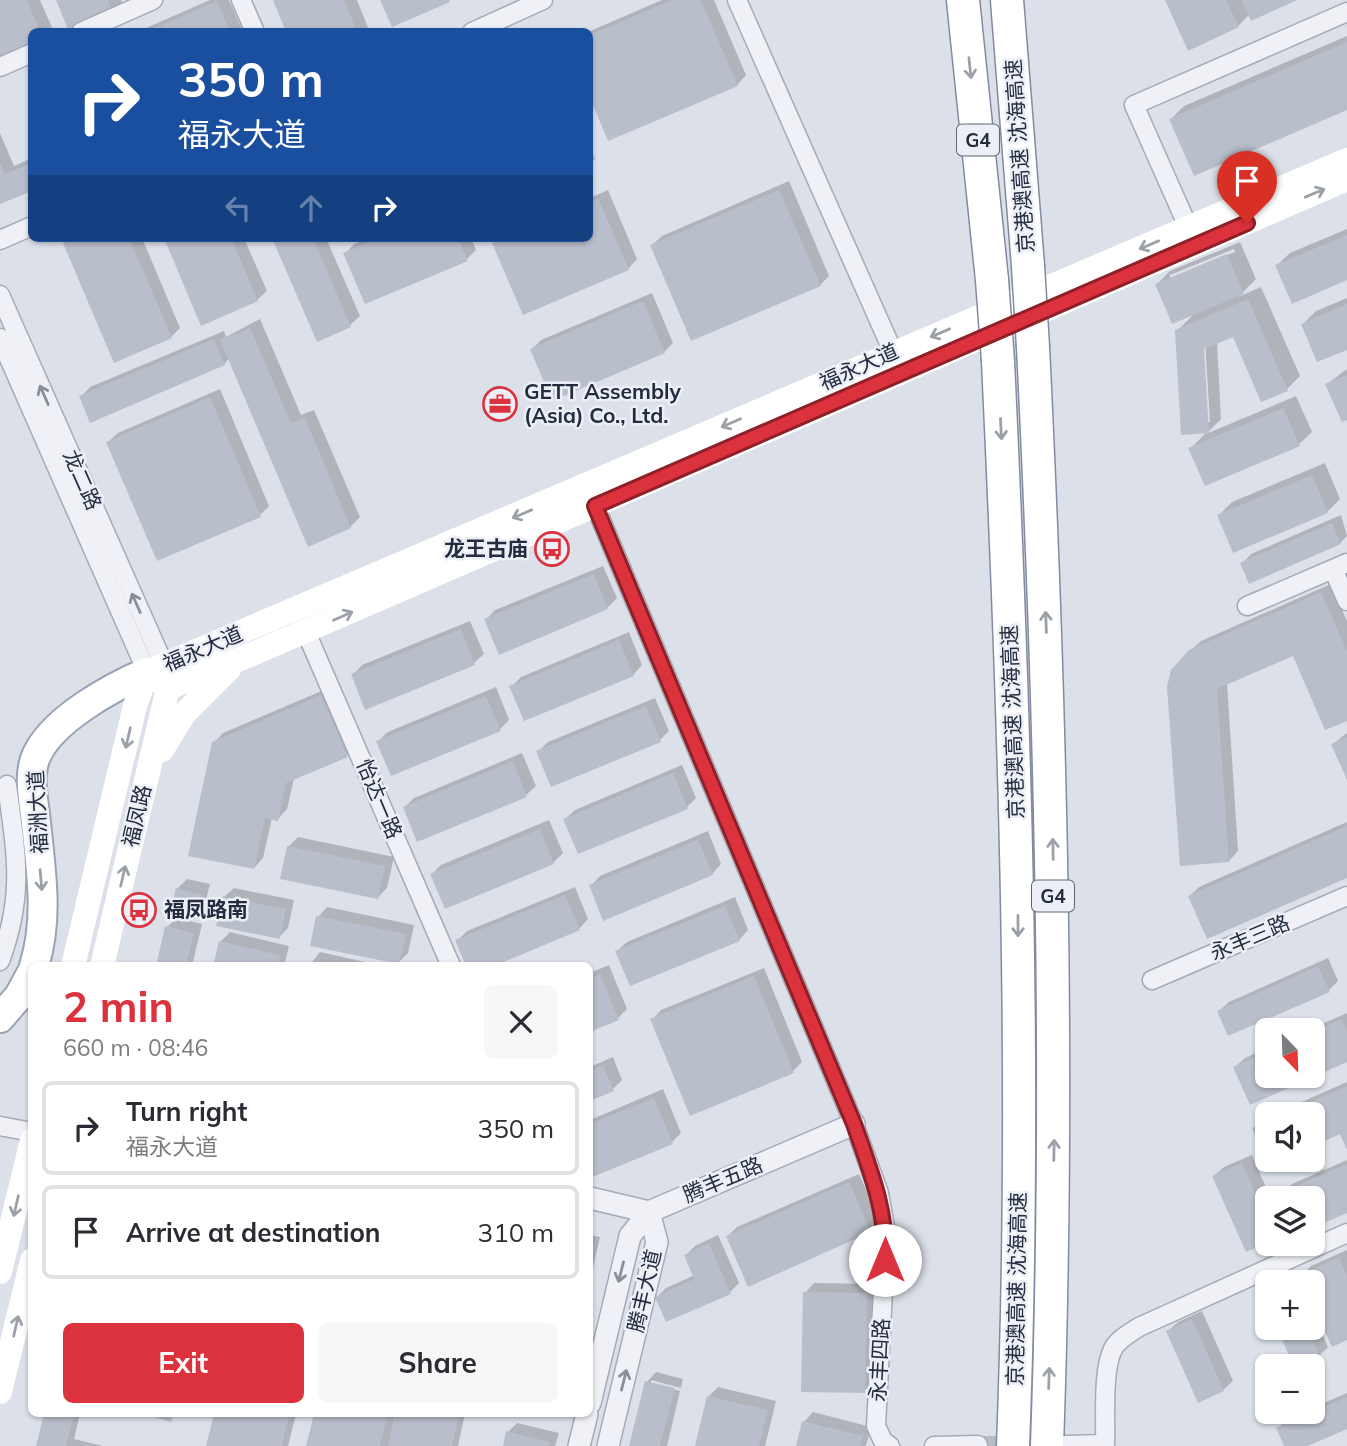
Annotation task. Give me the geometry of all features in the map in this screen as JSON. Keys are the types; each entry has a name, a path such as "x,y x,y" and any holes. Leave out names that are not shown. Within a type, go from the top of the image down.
{"highway":[{"name":"京港澳高速 沈海高速","path":"963,0 998,361 1017,841 1018,1293 1013,1446"},
{"name":"京港澳高速 沈海高速","path":"1007,0 1028,266 1045,582 1055,1080 1047,1446"}],"main road":[{"name":"福永大道","path":"160,675 250,656 306,632 893,352 1347,160"},
{"name":"福永大道","path":"160,675 1347,179"},
{"path":"146,779 184,714 217,679 250,656"},
{"name":"福凤路","path":"103,962 146,779 160,675"},
{"name":"福凤路","path":"74,962 135,706 160,675"},
{"name":"福洲大道","path":"35,962 42,935 43,900 19,791 36,757 53,735 104,691 160,675"},
{"path":"0,1018 19,996 28,979"},
{"path":"0,1272 28,1156"},
{"path":"0,1392 28,1276"}],"street":[{"path":"90,28 152,0"},
{"path":"241,0 253,28"},
{"path":"481,28 544,0"},
{"path":"737,0 893,352"},
{"path":"1189,229 1135,105 1347,12"},
{"path":"0,67 28,55"},
{"path":"0,240 28,228"},
{"name":"龙二路","path":"0,295 160,675"},
{"name":"龙二路","path":"0,338 160,675"},
{"name":"永丰四路","path":"591,496 854,1124 879,1194 886,1232 876,1426 883,1441 891,1446"},
{"path":"1247,606 1340,566 1347,601"},
{"name":"怡达一路","path":"306,632 449,962"},
{"path":"0,961 12,930 18,891 19,791"},
{"name":"永丰三路","path":"1152,980 1347,896"},
{"name":"腾丰五路","path":"649,1212 854,1124"},
{"path":"0,1126 28,1131"},
{"path":"593,1199 649,1212"},
{"name":"腾丰大道","path":"593,1390 630,1236 649,1212"},
{"name":"腾丰大道","path":"608,1446 657,1242 649,1212"},
{"path":"1065,1445 1105,1444 1109,1365 1114,1348 1123,1337 1139,1327 1347,1233"},
{"path":"579,1446 586,1417"},
{"path":"934,1446 978,1445"}],"building":[{"path":"0,0 27,0 38,28 28,28 28,50 0,62"},
{"path":"56,0 108,0 113,13 78,28 67,28"},
{"path":"273,0 344,0 355,28 284,28"},
{"path":"380,0 449,0 450,2 392,27"},
{"path":"672,0 701,0 738,86 608,141 593,105 593,34"},
{"path":"1165,0 1226,0 1239,27 1188,51"},
{"path":"1241,0 1297,0 1251,21"},
{"path":"217,1 228,28 155,28"},
{"path":"1347,42 1347,110 1194,176 1169,119"},
{"path":"0,163 5,174 28,165 28,193 0,204"},
{"path":"779,190 821,286 691,341 650,245"},
{"path":"598,198 629,270 523,315 492,243 593,242 593,200"},
{"path":"1347,235 1347,280 1292,304 1275,265"},
{"path":"131,242 172,338 114,363 63,243"},
{"path":"166,242 233,242 258,301 201,326"},
{"path":"274,242 315,242 351,327 317,342"},
{"path":"369,242 460,242 468,261 365,304 343,253"},
{"path":"1227,254 1244,294 1172,324 1155,284"},
{"path":"1248,299 1288,391 1261,402 1233,337 1204,349 1209,433 1181,435 1175,330"},
{"path":"643,301 665,353 552,401 530,349"},
{"path":"1347,304 1347,350 1317,362 1301,324"},
{"path":"250,328 291,423 305,418 351,528 308,547 220,340"},
{"path":"214,339 225,365 90,423 79,396"},
{"path":"1347,375 1347,420 1342,422 1325,384"},
{"path":"210,397 261,517 157,561 106,442"},
{"path":"1283,408 1300,446 1205,486 1188,448"},
{"path":"1312,475 1328,513 1233,553 1217,515"},
{"path":"1332,523 1341,544 1249,584 1240,563"},
{"path":"594,574 608,609 499,655 484,619"},
{"path":"1321,592 1347,651 1347,721 1325,730 1293,656 1217,689 1229,862 1180,866 1167,687 1171,670 1189,650"},
{"path":"461,629 475,665 365,710 351,674"},
{"path":"619,640 634,676 524,721 509,686"},
{"path":"321,695 348,757 286,783 278,821 265,818 254,869 188,856 212,742"},
{"path":"486,696 501,731 391,776 376,741"},
{"path":"646,706 661,742 551,787 536,751"},
{"path":"1347,737 1347,780 1331,744"},
{"path":"513,761 527,797 417,842 403,807"},
{"path":"673,773 688,809 578,854 563,819"},
{"path":"1347,826 1347,878 1207,939 1188,896"},
{"path":"540,829 554,864 445,909 430,874"},
{"path":"698,840 713,875 603,921 589,885"},
{"path":"287,846 385,866 378,899 280,879"},
{"path":"176,888 201,894 196,919 170,913"},
{"path":"565,895 580,930 504,962 464,962 455,940"},
{"path":"223,896 286,909 280,939 216,926"},
{"path":"725,906 740,941 630,986 615,951"},
{"path":"316,916 406,934 399,962 310,946"},
{"path":"165,926 194,933 187,962 157,962"},
{"path":"219,941 280,955 279,962 214,962"},
{"path":"1318,966 1330,992 1270,1018 1255,1018 1255,1024 1228,1036 1217,1011"},
{"path":"600,974 619,1020 593,1031 593,977"},
{"path":"754,976 794,1073 690,1116 650,1019"},
{"path":"1342,1019 1347,1031 1347,1062 1325,1072 1325,1026"},
{"path":"1255,1057 1255,1088 1288,1088 1250,1105 1233,1067"},
{"path":"603,1065 614,1091 593,1100 593,1070"},
{"path":"1347,1086 1347,1150 1340,1134 1325,1141 1325,1102 1311,1102"},
{"path":"654,1098 673,1144 593,1177 593,1123"},
{"path":"1242,1163 1255,1193 1255,1248 1246,1252 1212,1176"},
{"path":"1347,1164 1347,1213 1325,1222 1325,1186 1296,1186"},
{"path":"849,1182 871,1232 748,1287 726,1236"},
{"path":"709,1243 731,1294 666,1322 655,1297 694,1279 684,1255"},
{"path":"1339,1257 1347,1276 1347,1340 1332,1347 1325,1332 1325,1270 1311,1270"},
{"path":"803,1292 867,1293 865,1393 801,1392"},
{"path":"1192,1319 1224,1391 1198,1403 1166,1331"},
{"path":"1282,1340 1312,1340 1318,1354 1288,1354"},
{"path":"645,1381 675,1388 660,1446 629,1446"},
{"path":"707,1396 768,1410 759,1446 695,1446"},
{"path":"1347,1397 1347,1429 1308,1446 1284,1446 1276,1428 1285,1424 1325,1424 1325,1407"},
{"path":"43,1417 73,1417 66,1446 36,1446"},
{"path":"154,1417 172,1417 171,1422"},
{"path":"213,1417 288,1417 282,1446 206,1446"},
{"path":"313,1417 387,1417 380,1446 306,1446"},
{"path":"394,1417 458,1417 452,1446 388,1446"},
{"path":"802,1421 863,1436 860,1446 796,1446"},
{"path":"506,1431 550,1442 549,1446 503,1446"}],"tunnel":[{"path":"978,1445 1055,1445"}],"place":[{"name":"GETT Assembly (Asia) Co., Ltd.","path":"500,404"},
{"name":"龙王古庙","path":"552,549"},
{"name":"福凤路南","path":"139,910"}],"route":[{"path":"885,1260 886,1232 879,1194 854,1124 595,506 1247,223"}]}
